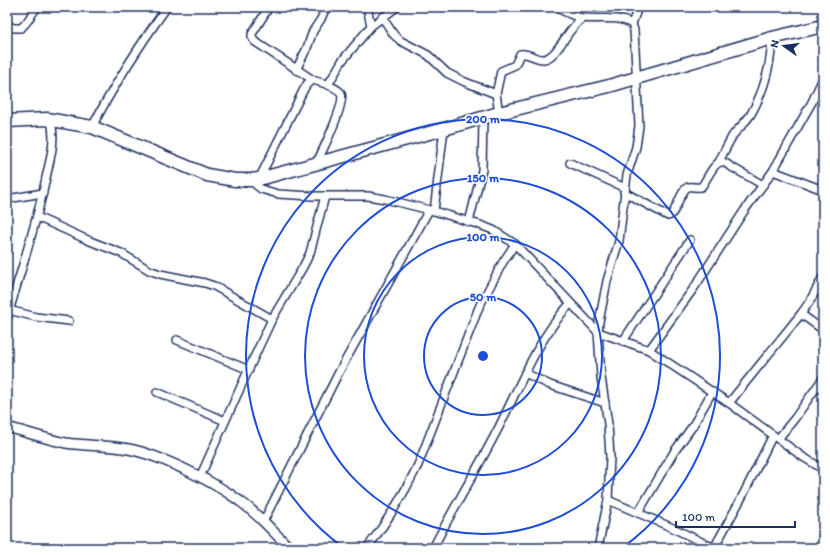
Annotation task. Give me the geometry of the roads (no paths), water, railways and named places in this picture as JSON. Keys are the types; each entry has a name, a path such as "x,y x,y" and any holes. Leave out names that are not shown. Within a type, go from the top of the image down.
{"main road":[{"path":"7,121 46,118 52,121 92,127 207,175 222,178 255,180 499,113 609,86 772,38 823,26"},
{"path":"7,126 47,124 52,121"}],"street":[{"path":"7,25 14,28 21,28 37,7"},
{"path":"92,127 112,89 144,39 167,7"},
{"path":"269,7 254,29 252,37 254,41 312,80 328,85 341,93 341,105 316,164"},
{"path":"296,70 307,48 313,31 321,19 326,7"},
{"path":"367,7 371,26"},
{"path":"328,85 342,61 371,26 397,7"},
{"path":"554,7 582,18 614,18 627,21 632,24"},
{"path":"598,548 608,500 610,457 601,377 598,332 603,296 619,242 624,190 627,175 636,147 638,135 634,30 632,24 638,7"},
{"path":"382,17 394,35 401,41 428,55 448,73 465,82 496,94"},
{"path":"499,113 496,94 500,71 515,65 520,54 545,59 549,57 558,49 573,26 582,18"},
{"path":"570,163 624,190 668,216 670,215 674,211 685,190 689,187 701,187 715,165 719,162 733,136 747,120 754,108 770,63 772,38"},
{"path":"649,350 694,288 744,211 773,171 809,108 823,78"},
{"path":"312,80 304,89 255,180 261,189 278,194 368,196 385,199 432,210 493,230 515,244 598,332 649,350 729,403 775,437 823,469"},
{"path":"469,222 482,170 483,118"},
{"path":"7,319 43,193 53,141 54,132 52,121"},
{"path":"263,522 325,399 432,210 444,129"},
{"path":"719,162 728,165 763,185"},
{"path":"773,171 823,190"},
{"path":"7,199 43,193"},
{"path":"200,477 272,319 310,253 325,196"},
{"path":"37,217 121,253 148,270 214,286 272,319"},
{"path":"623,340 690,240"},
{"path":"366,548 381,531 394,512 407,488 418,465 479,307 503,262 515,244"},
{"path":"729,403 802,314 823,277"},
{"path":"433,548 485,454 525,373 551,326 570,304"},
{"path":"9,310 36,317 69,321"},
{"path":"802,314 823,330"},
{"path":"177,340 249,370"},
{"path":"525,373 550,385 605,403"},
{"path":"608,500 691,536 714,548 775,437 796,418 823,378"},
{"path":"157,392 225,421"},
{"path":"638,513 712,392"},
{"path":"7,427 64,442 142,452 174,465 200,477 243,503 290,548"}]}
